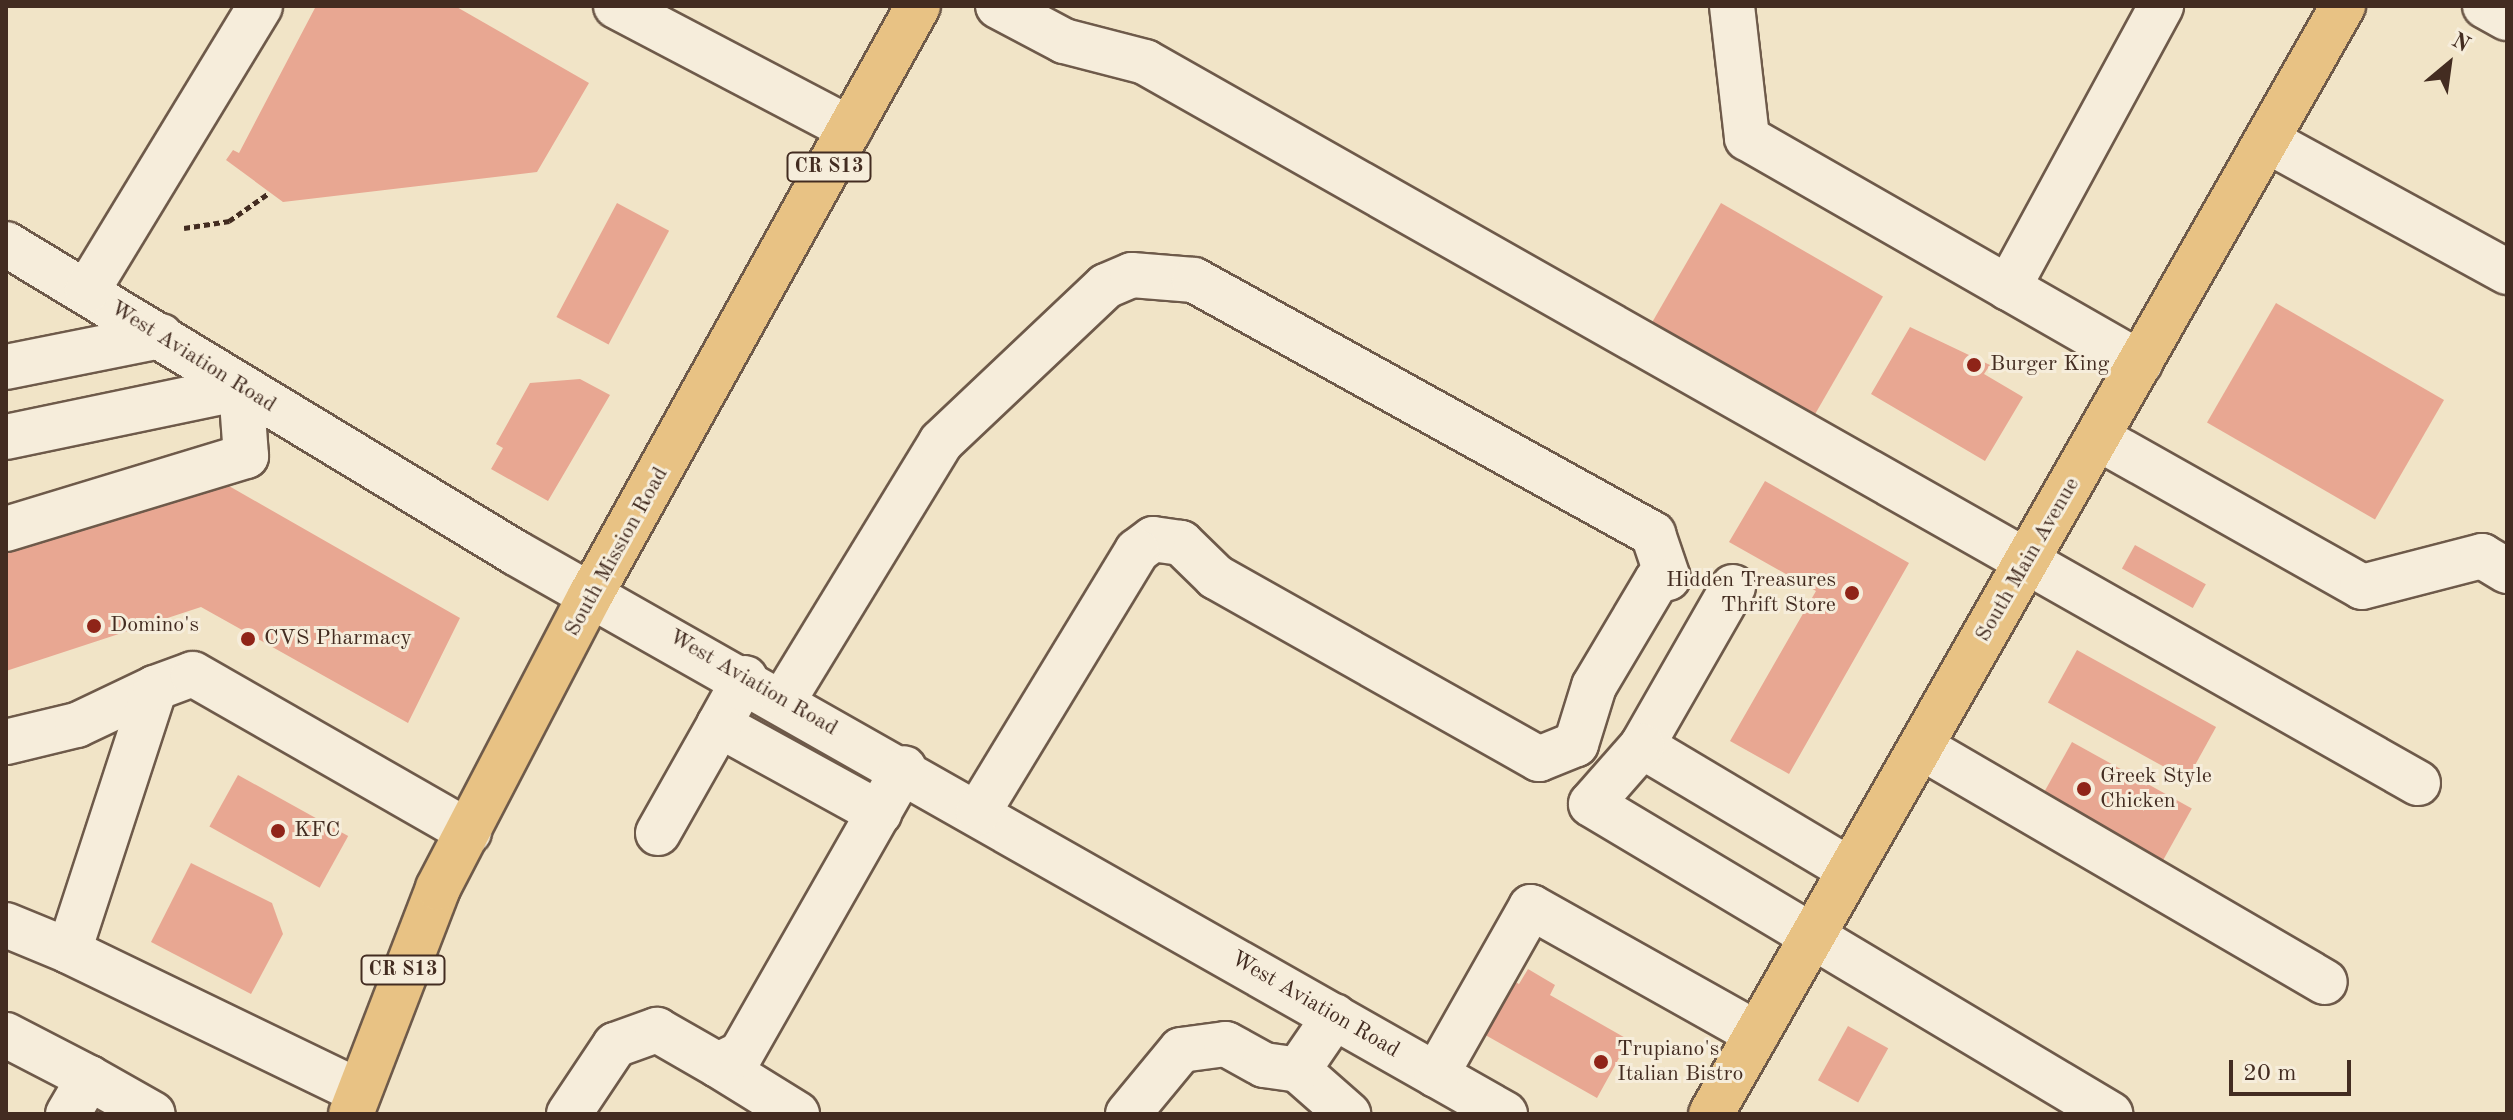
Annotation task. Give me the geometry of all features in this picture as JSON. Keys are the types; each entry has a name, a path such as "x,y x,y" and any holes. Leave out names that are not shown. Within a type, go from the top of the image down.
{"main road":[{"name":"South Mission Road","path":"355,1103 412,946 590,596 918,6"},
{"name":"South Main Avenue","path":"1711,1114 2343,6"}],"street":[{"path":"87,291 260,6"},
{"path":"616,6 850,129"},
{"path":"998,6 1064,41 1145,62 2418,783"},
{"path":"1732,6 1747,138 2140,363"},
{"path":"2008,288 2161,6"},
{"path":"2485,6 2507,18"},
{"path":"2268,141 2507,272"},
{"path":"6,244 6,251"},
{"name":"West Aviation Road","path":"6,244 590,596 745,678 904,768 1505,1114"},
{"path":"783,701 941,442 1106,286 1132,275 1194,280 1653,534 1668,578 1657,580 1594,686 1576,744 1539,759"},
{"path":"7,358 161,336"},
{"path":"6,437 241,388 246,456 6,529"},
{"path":"2098,438 2362,587 2482,556 2507,571"},
{"path":"978,812 1137,551 1153,539 1181,543 1216,577 1539,759 1591,804 1810,941 2110,1114"},
{"path":"1591,804 1642,746 1733,587"},
{"path":"6,742 77,725 155,688 193,674 469,832"},
{"path":"658,833 745,678"},
{"path":"69,951 155,688"},
{"path":"719,725 879,813"},
{"path":"1642,746 1850,870"},
{"path":"1921,747 2325,982"},
{"path":"718,1065 759,1033 904,768"},
{"path":"1436,1075 1531,907 1757,1034"},
{"path":"6,925 69,951 355,1103"},
{"path":"1298,1070 1335,1016"},
{"path":"569,1114 615,1045 657,1030 718,1065 774,1108"},
{"path":"6,1035 78,1096 153,1114"},
{"path":"1128,1114 1181,1050 1226,1044 1264,1065 1298,1070 1348,1114"}],"path":[{"path":"184,228 229,221 269,193"}],"building":[{"path":"316,6 455,6 589,83 537,172 283,202 226,160 233,150 239,153"},
{"path":"617,203 669,231 609,345 556,317"},
{"path":"1721,203 1883,296 1812,419 1650,326"},
{"path":"2276,303 2444,400 2375,520 2207,423"},
{"path":"1910,327 1990,365 1984,374 2023,397 1985,461 1871,394"},
{"path":"580,379 610,395 548,501 491,469 503,448 496,444 530,383"},
{"path":"215,478 460,618 408,723 201,607 6,671 6,547"},
{"path":"1765,481 1909,563 1789,774 1730,741 1816,591 1729,542"},
{"path":"2135,545 2206,584 2193,608 2122,569"},
{"path":"2077,650 2216,727 2187,780 2048,702"},
{"path":"2072,742 2192,808 2158,869 2039,802"},
{"name":"KFC","path":"238,775 348,836 320,888 209,827"},
{"path":"191,863 272,903 283,934 251,994 151,942"},
{"path":"1528,969 1555,985 1550,995 1629,1040 1597,1098 1473,1028 1503,975 1519,984"},
{"path":"1848,1026 1888,1048 1858,1103 1818,1080"}],"place":[{"name":"Burger King","path":"1974,365"},
{"name":"Hidden Treasures Thrift Store","path":"1852,593"},
{"name":"Domino's","path":"94,626"},
{"name":"CVS Pharmacy","path":"248,639"},
{"name":"Greek Style Chicken","path":"2084,789"},
{"name":"KFC","path":"278,831"},
{"name":"Trupiano's Italian Bistro","path":"1601,1062"}]}
